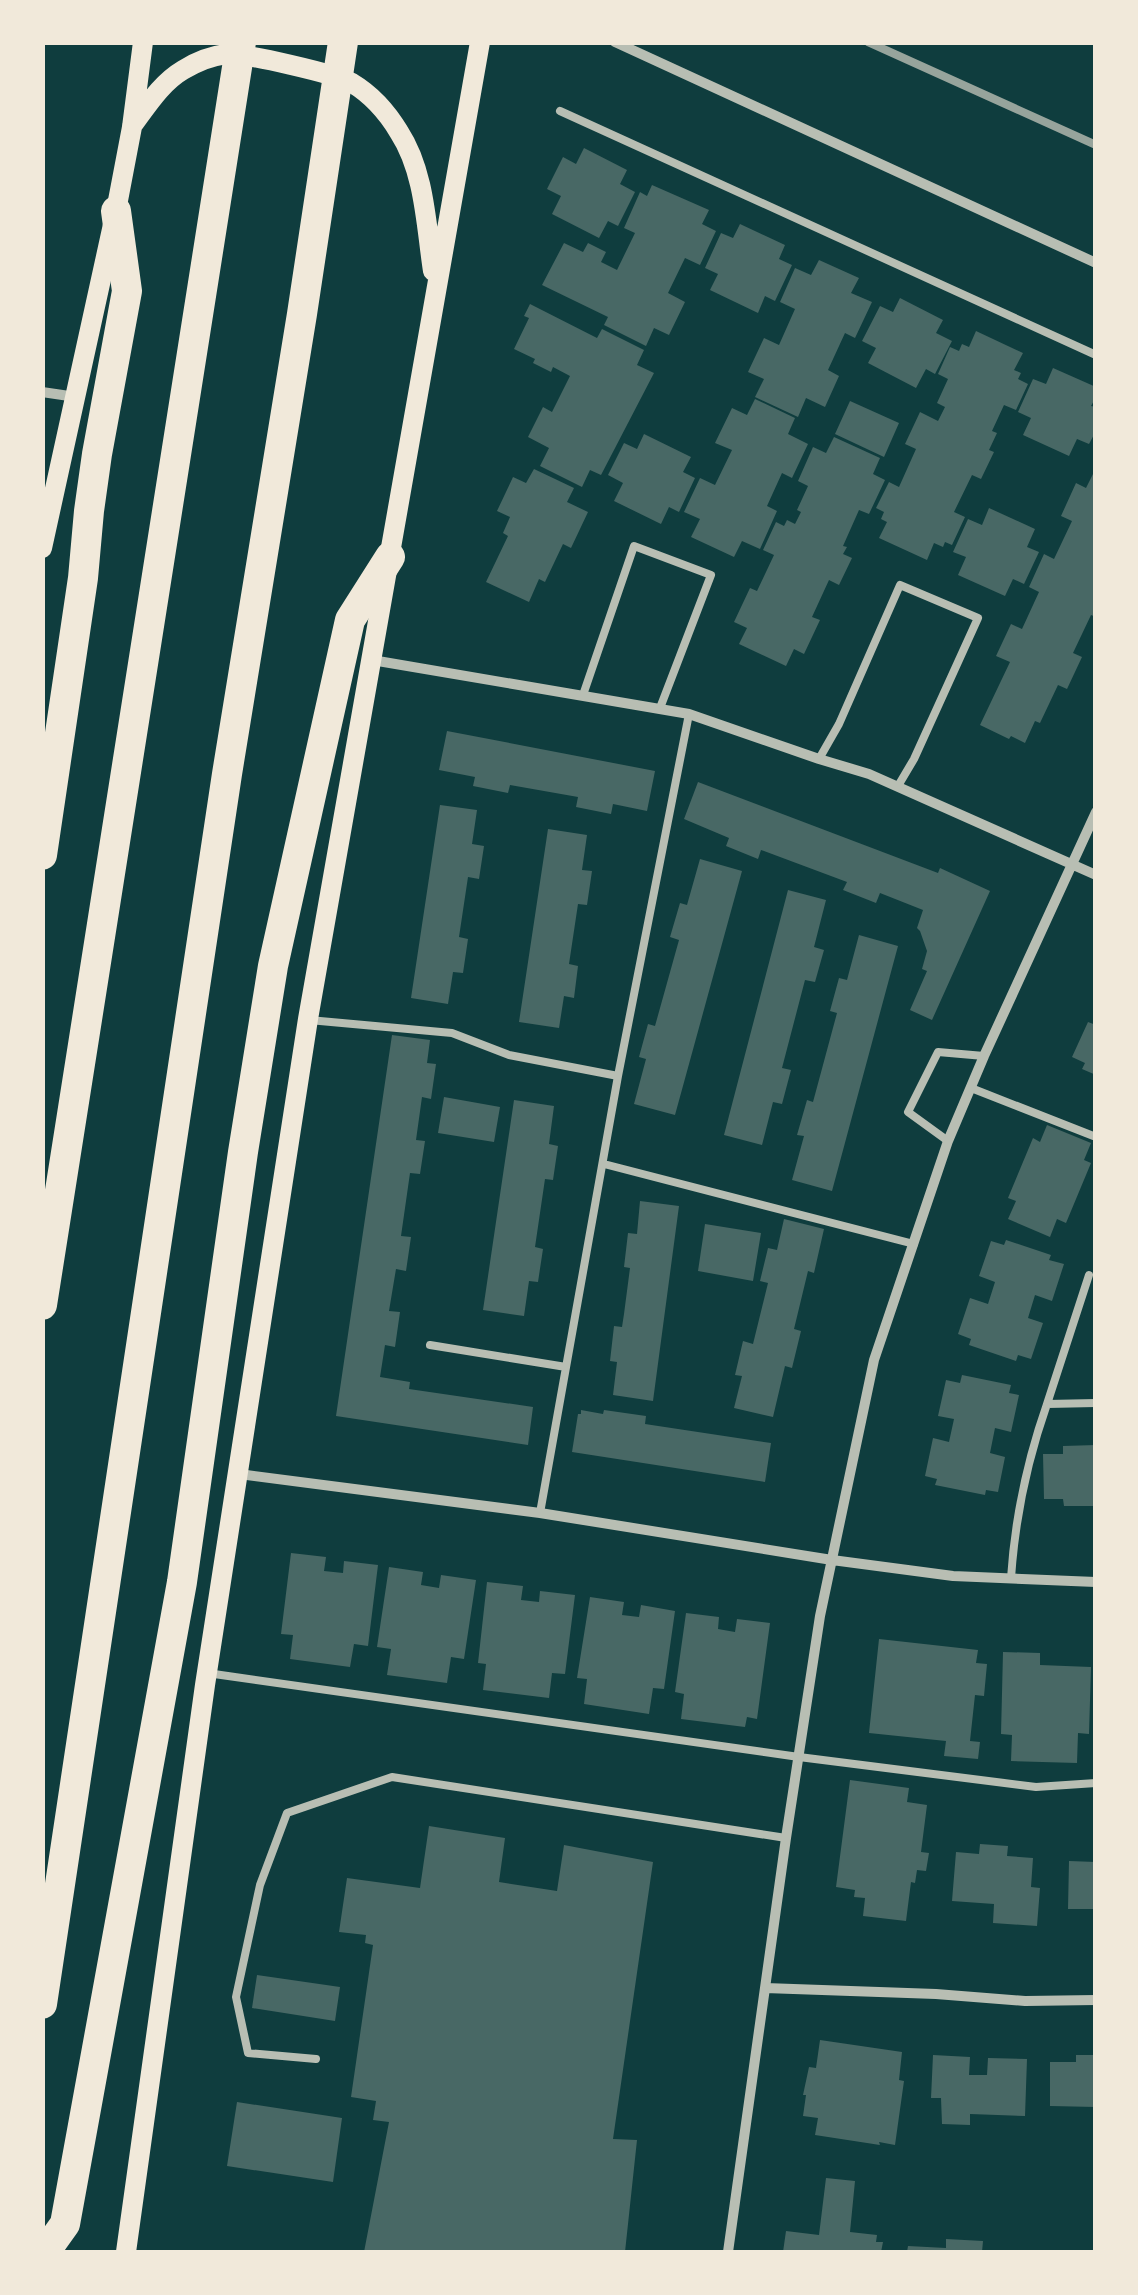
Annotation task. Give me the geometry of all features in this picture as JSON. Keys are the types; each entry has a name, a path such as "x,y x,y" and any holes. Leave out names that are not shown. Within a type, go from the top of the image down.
{"highway":[{"path":"42,1306 241,42"},
{"path":"42,2004 227,774 343,42"},
{"path":"42,856 97,454 128,291 116,210"},
{"path":"45,2252 64,2224 182,1582 273,966 350,620 390,557"}],"main road":[{"path":"42,548 116,210 143,42"},
{"path":"126,2252 207,1673 308,1020 480,42"},
{"path":"132,127 168,80 208,58 228,54 252,56 348,80 383,109 412,155 422,193 436,288"}],"street":[{"path":"614,42 1096,263"},
{"path":"42,392 76,397"},
{"path":"372,660 689,714 869,774 1096,875"},
{"path":"728,2252 820,1616 874,1360 948,1141 1096,812"},
{"path":"239,1474 540,1513 953,1576 1096,1582"},
{"path":"765,1988 1025,2001 1096,2000"}],"lane":[{"path":"560,111 1096,355"},
{"path":"582,695 634,546 711,576 660,708"},
{"path":"819,760 839,724 900,585 978,618 898,786"},
{"path":"540,1513 618,1076 689,714"},
{"path":"308,1020 452,1033 509,1056 618,1076"},
{"path":"948,1141 908,1112 938,1052 984,1056"},
{"path":"971,1088 1096,1138"},
{"path":"604,1164 914,1244"},
{"path":"1011,1578 1014,1529 1032,1451 1088,1276"},
{"path":"430,1346 566,1368"},
{"path":"1048,1404 1096,1402"},
{"path":"207,1673 1036,1787 1096,1783"},
{"path":"316,2059 248,2053 236,1996 260,1885 287,1814 392,1777 786,1838"}],"building":[{"path":"584,148 627,170 620,184 635,192 618,226 608,221 599,238 552,214 561,196 547,189 563,157 576,164"},
{"path":"652,185 709,210 702,224 716,231 700,265 685,258 668,293 685,302 669,335 654,328 646,346 604,325 608,317 542,285 564,243 583,252 588,243 606,252 601,262 617,270 635,233 624,228 640,192 647,196"},
{"path":"740,224 785,245 779,259 792,265 775,301 765,296 758,313 710,290 718,274 705,268 721,233 733,238"},
{"path":"819,260 859,278 851,293 872,302 855,338 845,333 828,370 839,376 825,407 806,398 798,417 755,397 764,379 748,372 764,338 779,345 795,309 780,302 795,268 811,275"},
{"path":"900,298 943,320 936,333 952,341 935,374 926,369 916,388 868,363 876,348 862,341 880,306 893,312"},
{"path":"530,304 597,338 602,329 644,350 637,365 654,373 601,475 590,470 582,487 540,466 549,448 528,437 543,407 552,412 570,376 553,367 551,372 514,349 529,318 524,316"},
{"path":"976,331 1023,353 1014,370 1021,373 1018,379 1028,384 1016,410 1004,405 992,431 997,433 989,450 994,452 981,479 972,475 954,512 965,517 952,545 934,543 927,560 879,538 887,522 881,519 884,512 876,508 889,482 899,487 916,449 905,444 920,412 938,421 945,407 937,403 948,379 938,374 950,347 959,351 962,344 969,347"},
{"path":"1053,368 1096,387 1091,406 1096,407 1096,431 1089,444 1077,439 1069,456 1023,435 1031,418 1018,412 1033,379 1046,384"},
{"path":"755,399 795,418 788,434 808,444 792,478 782,473 767,506 777,511 760,549 742,541 734,557 691,537 700,519 684,512 700,478 715,485 732,450 715,443 732,408 747,415"},
{"path":"850,401 899,423 884,457 835,434"},
{"path":"644,434 691,457 683,472 695,478 679,512 669,507 661,524 614,501 623,483 608,475 624,443 637,449"},
{"path":"834,437 880,458 873,474 885,480 869,514 859,510 843,546 847,547 843,554 852,558 839,585 829,580 812,617 820,620 804,654 794,649 786,666 739,644 747,628 734,622 750,588 757,591 774,555 763,550 776,522 784,526 787,520 795,524 801,512 797,510 808,486 798,481 813,447 826,453"},
{"path":"1096,468 1096,617 1091,615 1073,653 1082,657 1067,689 1058,685 1040,723 1035,721 1025,743 1011,736 1009,739 980,725 1010,662 996,656 1011,624 1022,629 1039,592 1029,587 1044,554 1054,559 1072,521 1061,516 1076,483 1086,488"},
{"path":"534,469 574,488 567,502 588,512 571,548 563,544 545,582 539,579 529,602 486,582 508,536 503,533 510,517 497,511 513,477 526,483"},
{"path":"989,508 1035,529 1027,547 1039,552 1024,584 1013,579 1005,596 958,575 966,557 953,552 968,519 982,525"},
{"path":"447,731 655,771 647,811 613,804 611,814 576,807 578,797 510,785 508,793 473,786 475,777 439,770"},
{"path":"698,782 938,873 940,868 990,891 932,1020 910,1010 927,971 922,969 927,951 917,928 923,910 880,893 876,903 843,890 847,882 761,850 758,859 726,846 729,838 684,819"},
{"path":"440,805 477,810 472,844 484,846 479,879 468,877 459,937 468,939 463,973 453,972 448,1004 411,998"},
{"path":"548,829 587,835 582,870 592,871 587,905 578,904 569,964 578,966 574,998 564,996 559,1028 519,1022"},
{"path":"700,859 742,871 675,1115 634,1104 646,1059 639,1057 648,1024 655,1026 679,940 670,937 680,903 687,905"},
{"path":"788,890 826,900 814,947 824,950 815,982 805,980 782,1068 791,1070 782,1104 773,1102 762,1145 724,1135"},
{"path":"859,935 898,946 832,1191 792,1180 804,1136 797,1135 807,1100 813,1102 837,1013 830,1011 839,978 847,980"},
{"path":"1088,1022 1096,1025 1096,1075 1082,1069 1085,1063 1072,1057"},
{"path":"392,1035 430,1040 427,1063 436,1064 431,1099 422,1097 416,1140 425,1141 420,1174 410,1173 401,1236 411,1237 406,1271 396,1269 389,1311 400,1312 395,1347 385,1345 380,1377 410,1382 409,1389 533,1407 528,1445 336,1416"},
{"path":"444,1097 500,1107 494,1142 438,1133"},
{"path":"514,1100 554,1106 549,1144 558,1146 553,1180 545,1179 535,1247 543,1249 538,1282 529,1281 524,1316 483,1310"},
{"path":"1047,1125 1091,1143 1084,1160 1091,1163 1066,1223 1057,1219 1050,1237 1008,1219 1016,1201 1008,1198 1033,1138 1040,1142"},
{"path":"640,1201 679,1206 653,1401 613,1395 617,1362 610,1361 614,1326 622,1327 624,1314 630,1268 624,1267 628,1233 637,1234"},
{"path":"784,1219 824,1229 814,1273 808,1271 794,1329 801,1331 792,1368 785,1366 773,1417 734,1408 742,1376 735,1375 743,1341 753,1344 768,1283 760,1281 768,1248 777,1250"},
{"path":"705,1224 761,1233 753,1281 698,1271"},
{"path":"1006,1240 1051,1255 1049,1260 1064,1264 1052,1301 1035,1295 1028,1318 1043,1323 1031,1359 1018,1355 1016,1361 969,1345 971,1339 958,1334 970,1298 988,1304 995,1282 979,1276 991,1241 1004,1245"},
{"path":"962,1375 1011,1385 1009,1393 1019,1395 1011,1432 995,1428 990,1453 1005,1457 998,1492 986,1490 985,1495 935,1485 937,1479 925,1476 933,1438 949,1442 954,1419 938,1416 946,1380 960,1383"},
{"path":"581,1410 646,1416 645,1424 771,1443 765,1482 572,1452"},
{"path":"1096,1445 1096,1506 1064,1506 1063,1499 1044,1499 1043,1454 1063,1454 1063,1446"},
{"path":"291,1553 326,1557 324,1571 343,1573 344,1561 378,1565 368,1646 354,1644 350,1667 290,1659 293,1635 281,1634"},
{"path":"389,1567 423,1572 421,1585 439,1588 441,1575 476,1580 464,1659 451,1657 447,1683 387,1675 391,1649 377,1647"},
{"path":"487,1582 523,1586 521,1600 539,1602 540,1591 575,1595 565,1674 552,1673 549,1698 483,1690 486,1664 478,1663"},
{"path":"590,1597 624,1602 622,1615 639,1617 641,1605 675,1611 664,1689 653,1688 649,1714 584,1704 587,1679 577,1678"},
{"path":"686,1613 719,1617 718,1629 735,1632 737,1619 770,1623 757,1719 747,1717 745,1727 681,1719 684,1694 675,1692"},
{"path":"879,1639 978,1650 976,1663 987,1664 984,1696 975,1695 970,1741 980,1742 978,1759 944,1756 946,1741 869,1733"},
{"path":"1003,1652 1040,1653 1040,1665 1091,1667 1089,1734 1078,1733 1077,1763 1011,1761 1012,1735 1001,1734"},
{"path":"850,1780 909,1788 907,1802 927,1805 921,1852 929,1853 926,1871 917,1870 915,1883 911,1882 906,1921 863,1916 865,1898 854,1897 855,1890 836,1887"},
{"path":"429,1826 505,1838 499,1882 557,1891 564,1845 653,1862 613,2139 637,2140 625,2252 364,2252 389,2122 373,2120 376,2101 351,2097 373,1945 365,1943 366,1935 339,1932 347,1878 420,1888"},
{"path":"980,1844 1008,1846 1007,1856 1033,1858 1031,1887 1040,1888 1037,1926 993,1923 994,1904 952,1901 956,1852 979,1854"},
{"path":"1069,1861 1096,1862 1096,1909 1068,1909"},
{"path":"257,1975 340,1987 335,2021 252,2008"},
{"path":"820,2040 902,2052 899,2080 904,2081 895,2145 815,2135 818,2118 803,2116 803,2095 809,2067 816,2068"},
{"path":"933,2055 970,2057 969,2075 987,2075 988,2058 1027,2059 1025,2116 970,2114 970,2125 942,2124 941,2098 931,2098"},
{"path":"1076,2055 1096,2055 1096,2107 1050,2106 1050,2062 1076,2062"},
{"path":"237,2102 342,2118 333,2182 227,2166"},
{"path":"826,2178 855,2181 850,2232 877,2235 876,2242 883,2242 881,2252 783,2252 786,2231 819,2235"},
{"path":"946,2239 983,2241 982,2252 907,2252 908,2246 946,2248"}],"railway":[{"path":"868,42 1096,145"}]}
